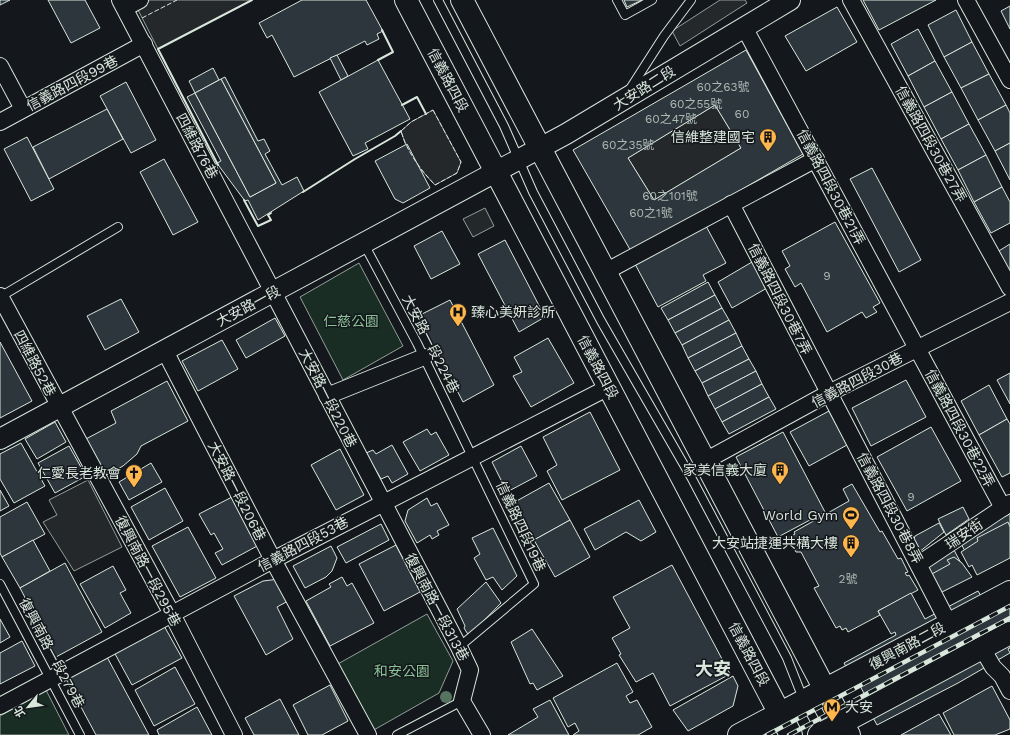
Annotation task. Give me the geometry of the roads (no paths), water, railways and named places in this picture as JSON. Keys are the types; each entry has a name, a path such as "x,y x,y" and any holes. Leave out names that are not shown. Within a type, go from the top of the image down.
{"main road":[{"name":"信義路四段","path":"406,0 791,735"},
{"path":"462,0 845,729"},
{"name":"復興南路二段","path":"739,735 1010,592"},
{"path":"821,735 845,729 1010,633"}],"street":[{"path":"123,4 140,0"},
{"name":"大安路二段","path":"496,173 623,102 790,0"},
{"name":"信義路四段30巷27弄","path":"852,0 1010,288"},
{"path":"966,0 1010,80"},
{"name":"四維路76巷","path":"123,4 273,293"},
{"name":"信義路四段30巷21弄","path":"744,27 918,348"},
{"name":"信義路四段99巷","path":"0,122 144,44"},
{"path":"0,66 23,109"},
{"path":"605,272 816,159"},
{"name":"大安路一段","path":"0,439 496,173"},
{"name":"信義路四段30巷7弄","path":"731,204 829,393"},
{"name":"大安路一段220巷","path":"273,293 382,503"},
{"name":"四維路52巷","path":"0,297 59,408"},
{"name":"信義路四段30巷","path":"705,461 829,393 1010,302"},
{"name":"信義路四段30巷22弄","path":"918,348 1008,505"},
{"name":"大安路一段206巷","path":"165,351 272,560 368,735"},
{"path":"326,396 424,357"},
{"name":"信義路四段53巷","path":"0,706 272,560 609,387"},
{"name":"信義路四段30巷8弄","path":"829,393 949,624"},
{"name":"復興南路一段295巷","path":"59,408 172,614 234,735"},
{"name":"復興南路一段313巷","path":"382,503 470,670 462,701"},
{"name":"瑞安街","path":"919,564 1008,505"},
{"path":"982,648 993,667 1002,676 1010,690"},
{"path":"462,701 482,735"}],"lane":[{"name":"信義路四段","path":"438,0 504,126 533,192 601,321 691,477 787,658 804,701 821,735"},
{"path":"617,0 624,15 652,0"},
{"path":"623,102 664,36 690,0"},
{"path":"0,297 118,227"},
{"name":"大安路一段224巷","path":"364,244 424,357 473,456"},
{"name":"信義路四段19巷","path":"459,647 534,584 473,456"},
{"name":"復興南路一段279巷","path":"0,584 80,735"},
{"path":"397,735 462,701"}],"railway":[{"path":"767,735 1010,606"},
{"path":"789,735 1010,618"}],"place":[{"name":"信維整建國宅","path":"768,152"},
{"name":"臻心美妍診所","path":"458,327"},
{"name":"家美信義大廈","path":"780,485"},
{"name":"仁愛長老教會","path":"134,488"},
{"name":"World Gym","path":"851,530"},
{"name":"大安站捷運共構大樓","path":"851,558"},
{"name":"大安","path":"832,722"}],"district":[{"name":"大安","path":"713,668"}],"park label":[{"name":"仁慈公園","path":"351,321"},
{"name":"和安公園","path":"402,671"}]}
